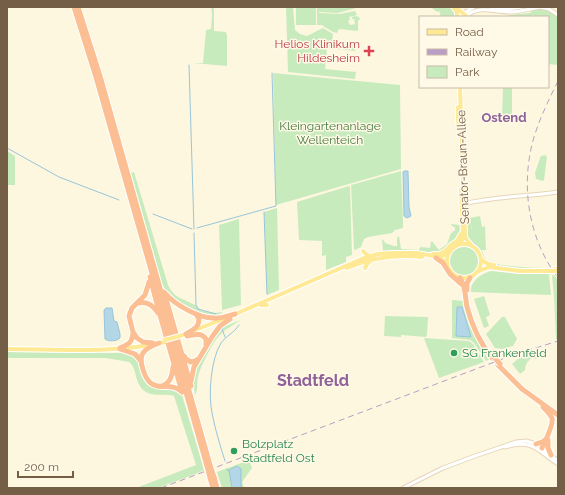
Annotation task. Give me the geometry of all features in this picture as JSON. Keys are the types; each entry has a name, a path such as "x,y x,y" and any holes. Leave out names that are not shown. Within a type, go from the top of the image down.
{"highway":[{"path":"74,7 96,77 191,403"},
{"path":"78,7 100,76 208,465 217,488"},
{"path":"436,258 443,263 450,274 461,283 474,328 480,339 499,365 545,409 552,419 547,440 551,455"},
{"path":"150,266 150,279 183,393"},
{"path":"460,278 464,284 464,292"},
{"path":"470,278 467,283 466,290 471,312 476,327 493,357"},
{"path":"150,279 145,295 132,308 130,320 133,332 137,338 143,342 153,343"},
{"path":"158,281 164,292 182,352 193,395 191,403"},
{"path":"164,292 172,301 202,316 218,318 235,314"},
{"path":"135,304 142,302 149,304 155,308 161,318"},
{"path":"173,320 173,314 176,310 184,308"},
{"path":"186,335 195,329 199,322 198,317 194,312"},
{"path":"190,384 194,367 200,357 218,329 230,319"},
{"path":"120,348 130,343 133,332"},
{"path":"186,335 195,334 203,336 206,339 205,349"},
{"path":"163,342 149,348 143,353 141,357 145,376 149,382 154,385 179,389 191,403"},
{"path":"120,348 138,356 142,363"},
{"path":"182,352 186,359 191,362 200,357"},
{"path":"161,386 170,381 174,364"},
{"path":"521,387 558,413"},
{"path":"528,394 558,413"},
{"path":"542,449 554,427 558,423"},
{"path":"536,444 547,440"},
{"path":"212,477 213,488"}],"main road":[{"path":"452,7 462,16"},
{"path":"456,7 462,16"},
{"name":"Senator-Braun-Allee","path":"459,88 465,236 471,245"},
{"name":"Senator-Braun-Allee","path":"460,244 462,238 463,204"},
{"path":"186,335 364,260 388,253 437,254 444,252 458,240 462,231"},
{"path":"416,253 438,257 445,255 453,247 460,244 471,245 481,256 482,265 479,272"},
{"path":"363,251 371,258 404,255 436,258 444,260 447,263"},
{"path":"449,252 447,263 448,267 452,273 465,279 474,276 486,268 496,267 557,270"},
{"path":"365,268 371,258"},
{"path":"7,349 95,350 163,342 230,319 364,260"},
{"path":"482,260 496,267"},
{"path":"261,305 267,305"},
{"path":"120,348 163,342"}],"street":[{"path":"460,7 474,7"},
{"path":"462,16 474,7"},
{"path":"490,7 508,9 522,7"},
{"path":"462,16 478,10 507,12 540,7 549,9 558,15"},
{"path":"463,204 492,198 522,197 558,192"},
{"path":"403,488 443,468 516,442 526,441 536,444 558,464"},
{"path":"482,453 491,452 517,444 529,445 542,449 558,461"}],"green space":[{"path":"211,7 214,7 214,31 226,32 227,66 193,63 203,63 206,30 211,29"},
{"path":"286,7 293,7 295,30 300,34 307,36 323,28 333,34 332,43 356,46 355,51 327,48 325,69 356,72 355,79 288,72"},
{"path":"296,7 316,7 316,25 296,25"},
{"path":"317,7 360,7 338,13 319,12 340,14 355,11 357,15 349,17 350,20 348,21 350,25 355,24 352,17 359,17 359,29 357,31 339,29 337,33 323,25 317,25"},
{"path":"432,8 451,8 455,13 455,16 441,16 439,11 437,12"},
{"path":"544,8 549,10 558,17 558,65 549,64 549,16 509,16 530,13 532,10 544,10"},
{"name":"Kleingartenanlage Wellenteich","path":"273,73 400,85 401,169 276,205"},
{"path":"503,88 512,88 512,117 502,117"},
{"path":"7,151 15,156 15,185 7,185"},
{"path":"545,155 547,157 543,181 536,179 535,173 541,156"},
{"path":"401,171 403,228 395,230 392,233 368,237 364,239 361,247 355,250 351,185"},
{"path":"134,172 170,289 182,299 206,312 223,312 217,317 207,317 184,306 167,293 162,283 131,173"},
{"path":"349,186 352,255 346,257 346,262 326,270 326,255 322,256 322,241 299,240 297,202"},
{"path":"467,205 473,236 470,218 480,216 482,227 485,226 486,250 482,250 486,259 496,264 547,269 496,266 487,262 479,249 468,239"},
{"path":"277,208 279,290 267,295 264,212"},
{"path":"239,219 241,305 222,310 219,225"},
{"path":"451,224 460,225 459,238 449,247 438,253 409,251 368,255 365,252 365,249 366,252 369,253 383,251 382,239 385,243 397,246 397,238 399,236 401,249 419,250 420,247 430,248 432,241 439,250 447,244 451,233 455,231 455,227"},
{"path":"462,245 468,245 478,252 481,261 480,267 474,274 468,277 462,277 452,270 449,264 449,258 456,248"},
{"path":"492,271 520,274 549,274 551,295 471,292 473,282 475,280 483,274"},
{"path":"552,275 558,280 558,339 556,339"},
{"path":"484,296 490,315 486,317 489,326 484,328 474,299"},
{"path":"452,300 465,301 473,330 491,359 486,361 474,343 470,340 452,338"},
{"path":"385,316 428,317 427,335 426,337 402,335 401,337 384,336"},
{"path":"502,317 505,317 517,339 513,346 502,349 495,348 486,334"},
{"path":"241,320 224,331 217,338 199,373 195,395 193,380 196,369 216,334 223,327"},
{"name":"SG Frankenfeld","path":"424,338 469,341 473,344 484,362 439,378"},
{"path":"7,352 128,353 132,355 139,363 146,383 152,386 173,389 182,395 204,470 158,488 136,488 196,465 174,396 152,394 142,389 137,381 134,368 129,362 106,358 7,358"},
{"path":"535,352 537,358 535,359 534,357 529,360 525,370 520,374 512,364 520,357"},
{"path":"249,460 252,468 242,482 244,488 241,488 240,486 241,469 229,470 232,488 222,488 217,472"}],"water":[{"path":"404,171 408,171 409,207 411,216 407,218 404,216"},
{"path":"457,307 462,307 471,337 456,336"},
{"path":"106,308 112,308 114,321 117,322 120,338 117,340 111,341 105,339 104,310"},
{"path":"237,466 241,469 241,488 232,488 229,470"}],"waterway":[{"path":"189,65 194,229"},
{"path":"197,228 276,206 272,73"},
{"path":"7,148 59,177 119,200"},
{"path":"264,212 267,294"},
{"path":"153,214 192,229"},
{"path":"194,233 196,305 198,309 216,314"},
{"path":"225,461 212,413 210,396 211,377 215,358 221,343 239,325"},
{"path":"222,329 225,337"}],"railway":[{"path":"558,81 534,137 528,174 528,192 534,228 540,246 558,278"},
{"path":"161,488 513,355 558,341"}],"place":[{"name":"Helios Klinikum Hildesheim","path":"369,51"},
{"name":"SG Frankenfeld","path":"454,353"},
{"name":"Bolzplatz Stadtfeld Ost","path":"234,451"}],"district":[{"name":"Ostend","path":"504,117"},
{"name":"Stadtfeld","path":"313,380"}]}
